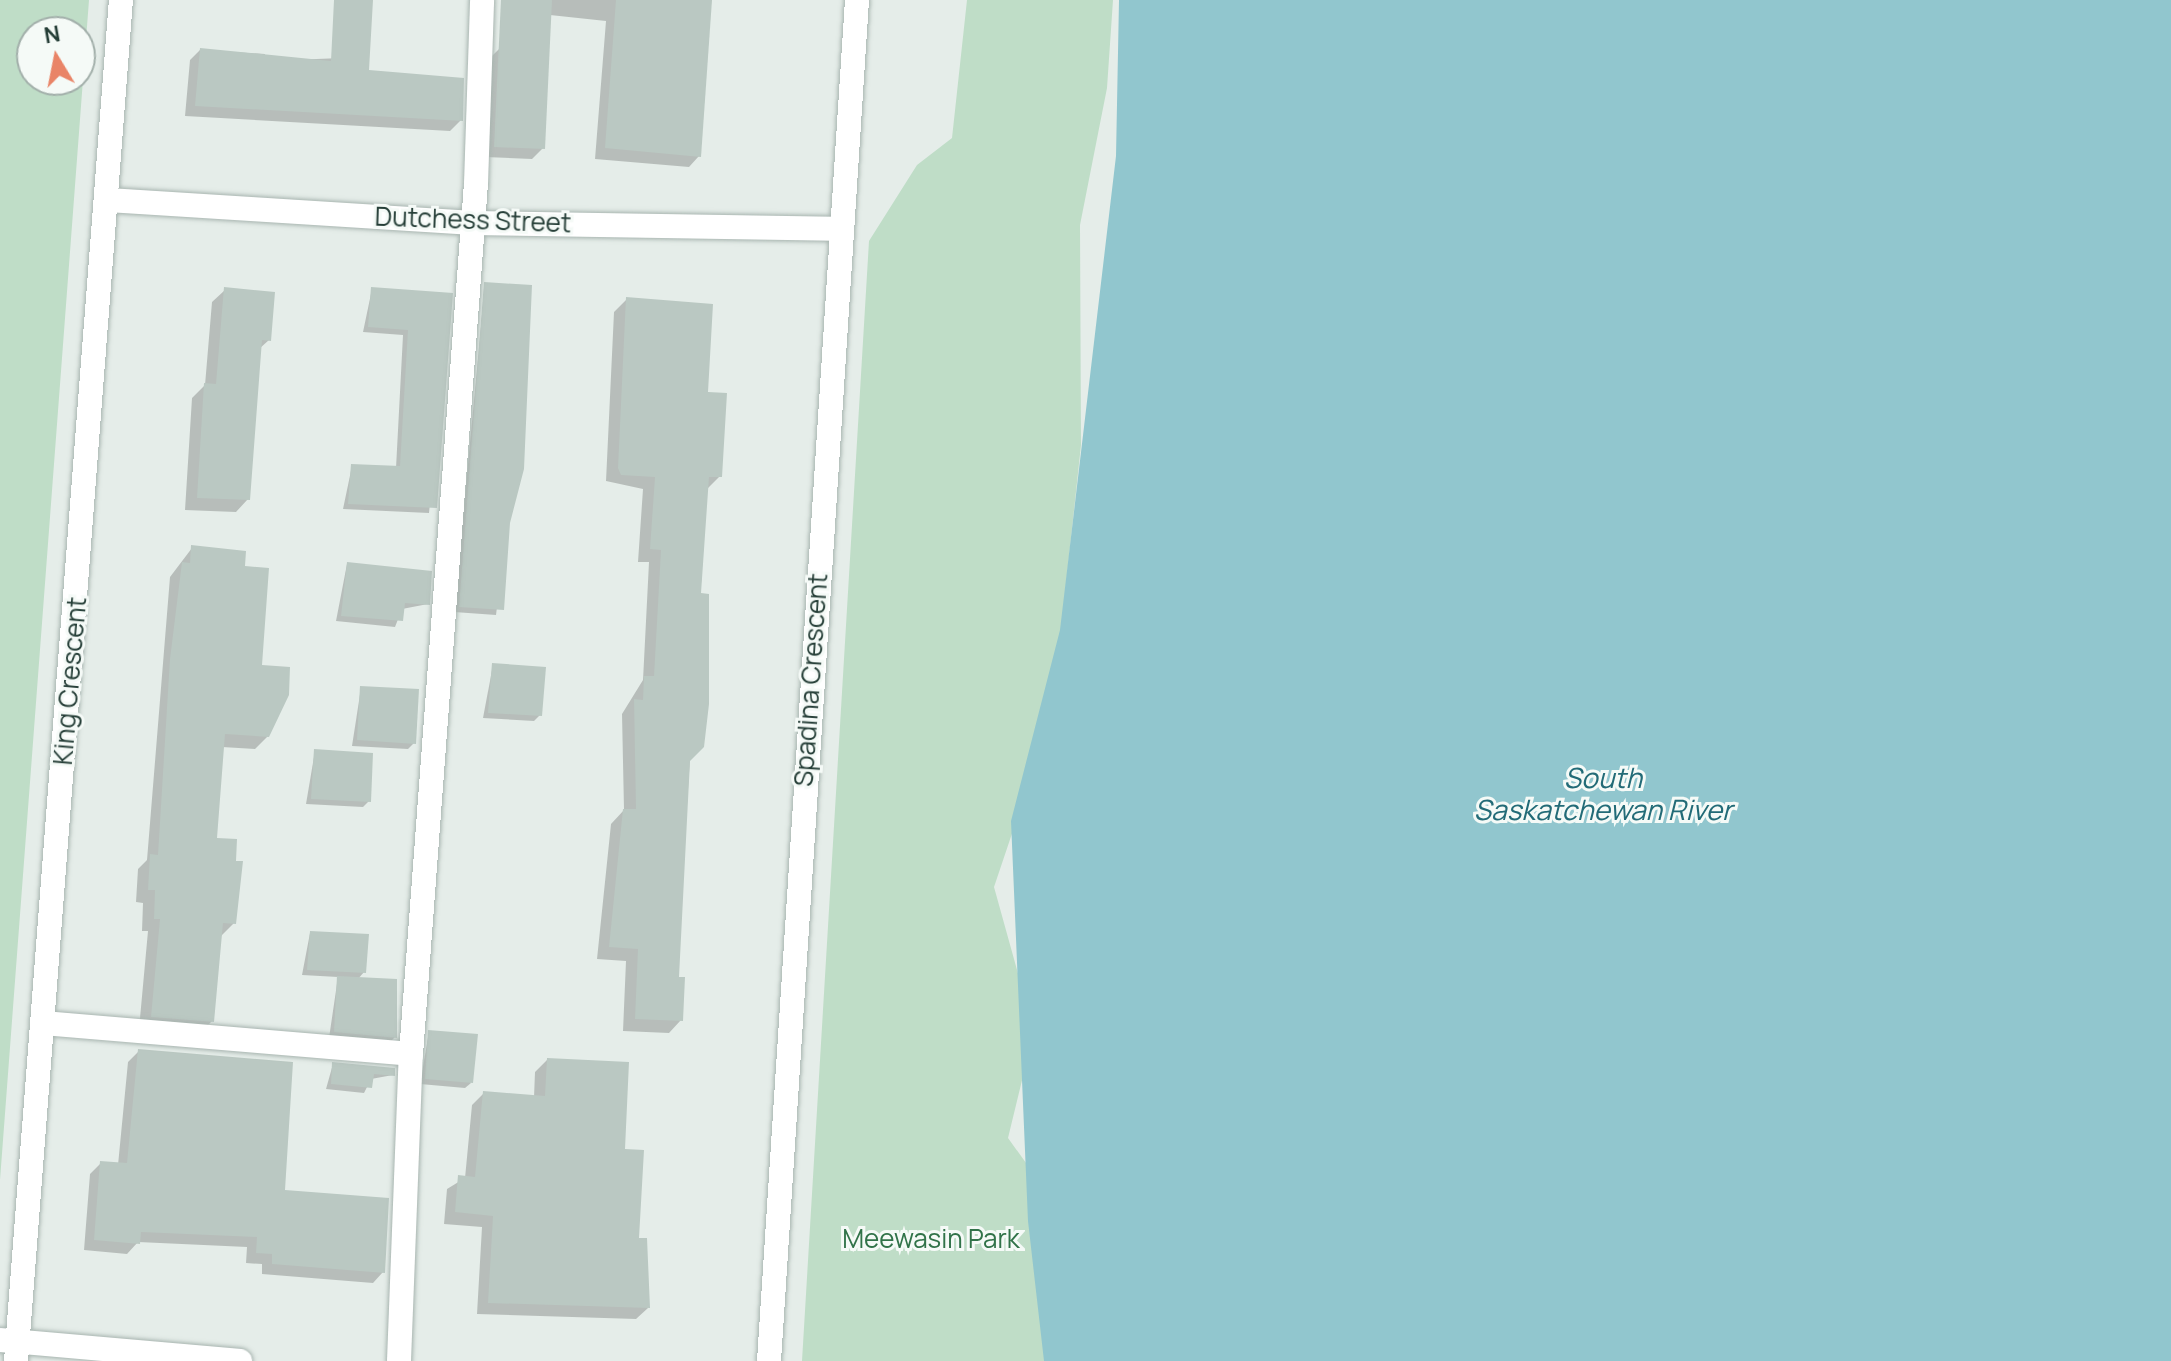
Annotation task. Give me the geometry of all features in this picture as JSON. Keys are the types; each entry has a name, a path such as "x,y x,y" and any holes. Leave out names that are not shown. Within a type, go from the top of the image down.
{"street":[{"name":"King Crescent","path":"11,1349 43,1023 121,0"},
{"path":"399,1361 411,1054 482,0"},
{"name":"Spadina Crescent","path":"769,1361 838,229 857,0"},
{"name":"Dutchess Street","path":"108,200 469,223 838,229"},
{"path":"43,1023 411,1054"},
{"path":"11,1349 240,1361"}],"green space":[{"path":"0,0 89,0 88,16 16,16 16,96 82,96 0,1180"},
{"name":"Meewasin Park","path":"967,0 1113,0 1107,88 1080,225 1081,445 1052,715 994,887 1034,1031 1008,1138 1057,1206 1065,1361 802,1361 869,241 917,165 952,138"}],"water":[{"name":"South Saskatchewan River","path":"1119,0 2171,0 2171,1361 1044,1361 1028,1221 1011,821 1060,630 1116,156"}],"building":[{"path":"334,0 373,0 369,70 464,78 463,121 195,106 200,48 331,61"},
{"path":"501,0 552,0 545,149 494,147"},
{"path":"616,0 712,0 701,157 605,148"},
{"path":"484,282 532,285 524,469 510,523 504,610 459,607"},
{"path":"224,287 275,292 271,341 262,340 250,500 197,498 204,383 216,384"},
{"path":"371,287 453,293 437,508 348,504 351,464 400,466 408,330 368,327"},
{"path":"626,297 713,304 708,392 727,393 722,477 709,477 701,593 709,594 709,704 704,747 690,761 679,977 685,977 683,1021 635,1019 638,949 609,947 623,809 636,809 634,699 643,700 644,676 654,676 661,550 650,549 655,477 621,475 618,468"},
{"path":"191,545 246,551 245,566 269,568 262,665 290,667 289,695 269,737 225,734 217,838 237,839 236,861 243,861 236,924 223,923 214,1022 151,1017 160,919 154,919 155,890 148,890 150,854 158,855 170,659 182,562 190,563"},
{"path":"347,562 432,571 430,605 405,603 403,621 341,616"},
{"path":"492,663 546,667 542,716 488,713"},
{"path":"360,686 419,689 416,744 357,740"},
{"path":"314,749 373,753 371,802 311,799"},
{"path":"310,931 369,934 366,973 307,970"},
{"path":"337,976 397,979 397,1038 334,1032"},
{"path":"428,1030 478,1034 473,1083 425,1079"},
{"path":"138,1049 293,1062 285,1190 389,1198 385,1273 272,1264 272,1254 256,1253 257,1237 141,1232 140,1244 94,1240 100,1161 127,1163"},
{"path":"547,1058 629,1062 625,1149 644,1150 639,1238 647,1238 650,1308 488,1303 493,1216 455,1212 458,1175 475,1177 483,1091 545,1096"},
{"path":"332,1062 395,1068 395,1076 374,1074 372,1088 331,1084"}]}
